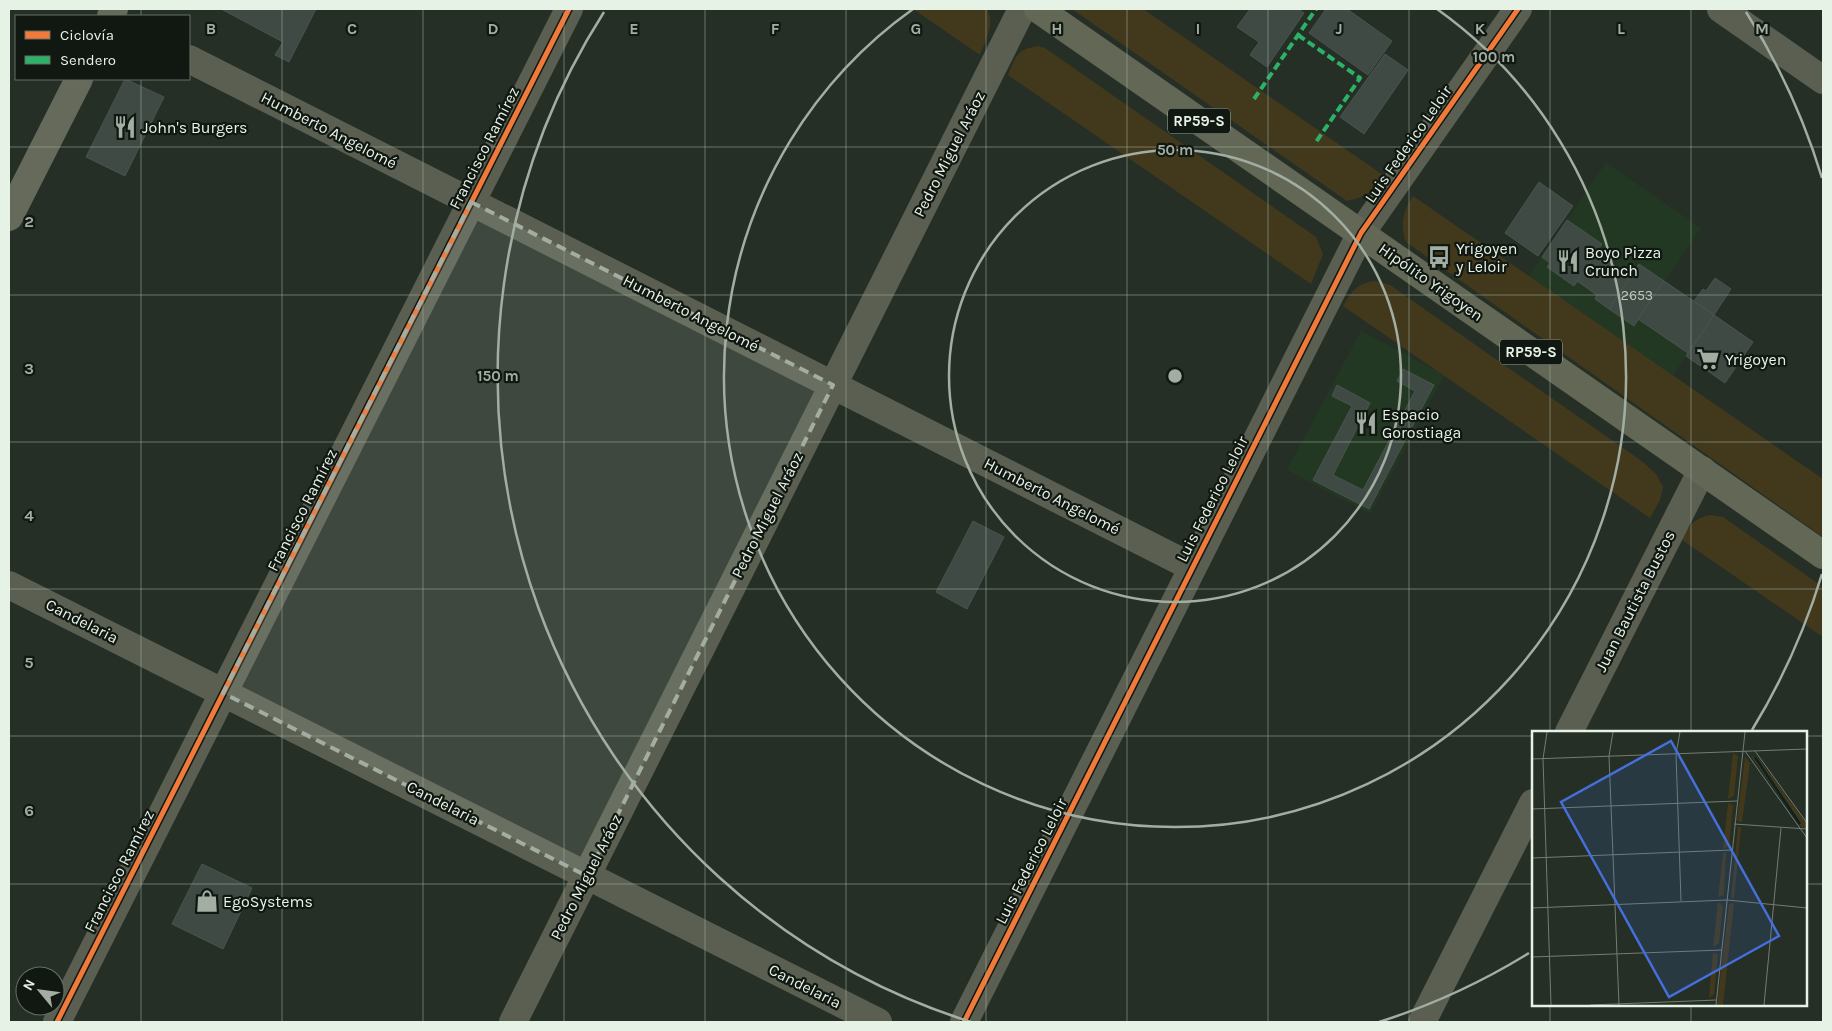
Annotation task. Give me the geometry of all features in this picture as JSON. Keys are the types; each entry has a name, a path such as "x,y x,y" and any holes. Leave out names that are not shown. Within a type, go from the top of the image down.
{"main road":[{"name":"Hipólito Yrigoyen","path":"1038,9 1823,555"},
{"path":"9,217 78,80"}],"street":[{"name":"Francisco Ramírez","path":"57,1022 569,9"},
{"name":"Pedro Miguel Aráoz","path":"513,1022 1022,9"},
{"name":"Luis Federico Leloir","path":"964,1022 1361,233 1518,9"},
{"path":"1720,9 1823,80"},
{"name":"Humberto Angelomé","path":"190,59 1192,567"},
{"name":"Juan Bautista Bustos","path":"1570,731 1702,470"},
{"name":"Candelaria","path":"9,585 878,1022"},
{"path":"1422,1022 1532,804"}],"highlighted area":[{"path":"471,202 833,385 587,876 223,693"}],"shaded area":[{"path":"913,9 987,9 990,26 980,55"},
{"path":"1072,9 1143,9 1383,175 1369,193 1347,201"},
{"path":"1038,46 1045,48 1316,237 1323,254 1311,284 1008,75 1021,51"},
{"path":"1606,163 1701,228 1664,281 1714,315 1673,375 1528,277"},
{"path":"1413,196 1823,479 1823,537 1406,242 1403,224 1407,207"},
{"path":"1375,281 1390,285 1643,462 1656,474 1663,487 1660,500 1650,518 1343,306 1349,296 1359,286"},
{"name":"Espacio Gorostiaga","path":"1361,331 1444,375 1370,514 1287,470"},
{"path":"1711,515 1723,517 1823,587 1823,637 1682,540 1687,530 1696,520"}],"building":[{"path":"224,9 316,9 289,62 275,55 283,42"},
{"path":"1250,9 1298,9 1304,13 1267,67 1250,55 1259,42 1237,27"},
{"path":"1326,9 1347,9 1392,41 1368,75 1309,33"},
{"path":"1385,54 1408,70 1364,134 1340,117"},
{"name":"John's Burgers","path":"124,80 164,97 125,176 86,157"},
{"path":"1539,182 1573,206 1538,256 1505,233"},
{"path":"1567,220 1602,244 1574,286 1547,267 1550,263 1542,257"},
{"path":"1596,253 1631,277 1609,309 1595,299 1597,295 1577,281"},
{"path":"1639,264 1664,281 1634,326 1609,309"},
{"path":"1715,278 1731,289 1714,315 1694,301 1703,289 1706,291"},
{"path":"1664,281 1714,315 1688,353 1638,319"},
{"path":"1714,315 1753,342 1725,383 1686,356"},
{"path":"1403,369 1434,385 1369,509 1313,480 1352,406 1332,396 1337,385 1370,403 1333,475 1363,490 1415,391 1397,381"},
{"path":"973,521 1004,537 967,609 936,592"},
{"path":"202,864 252,888 223,949 172,924"}],"marked path":[{"path":"1254,99 1316,9"},
{"path":"1298,35 1360,78 1316,142"}],"cycle path":[{"path":"57,1022 569,9"},
{"path":"964,1022 1361,233 1518,9"}],"place":[{"name":"John's Burgers","path":"125,127"},
{"name":"Yrigoyen y Leloir","path":"1439,257"},
{"name":"Boyo Pizza Crunch","path":"1568,261"},
{"name":"Yrigoyen","path":"1708,359"},
{"name":"Espacio Gorostiaga","path":"1366,423"},
{"name":"EgoSystems","path":"207,901"}]}
